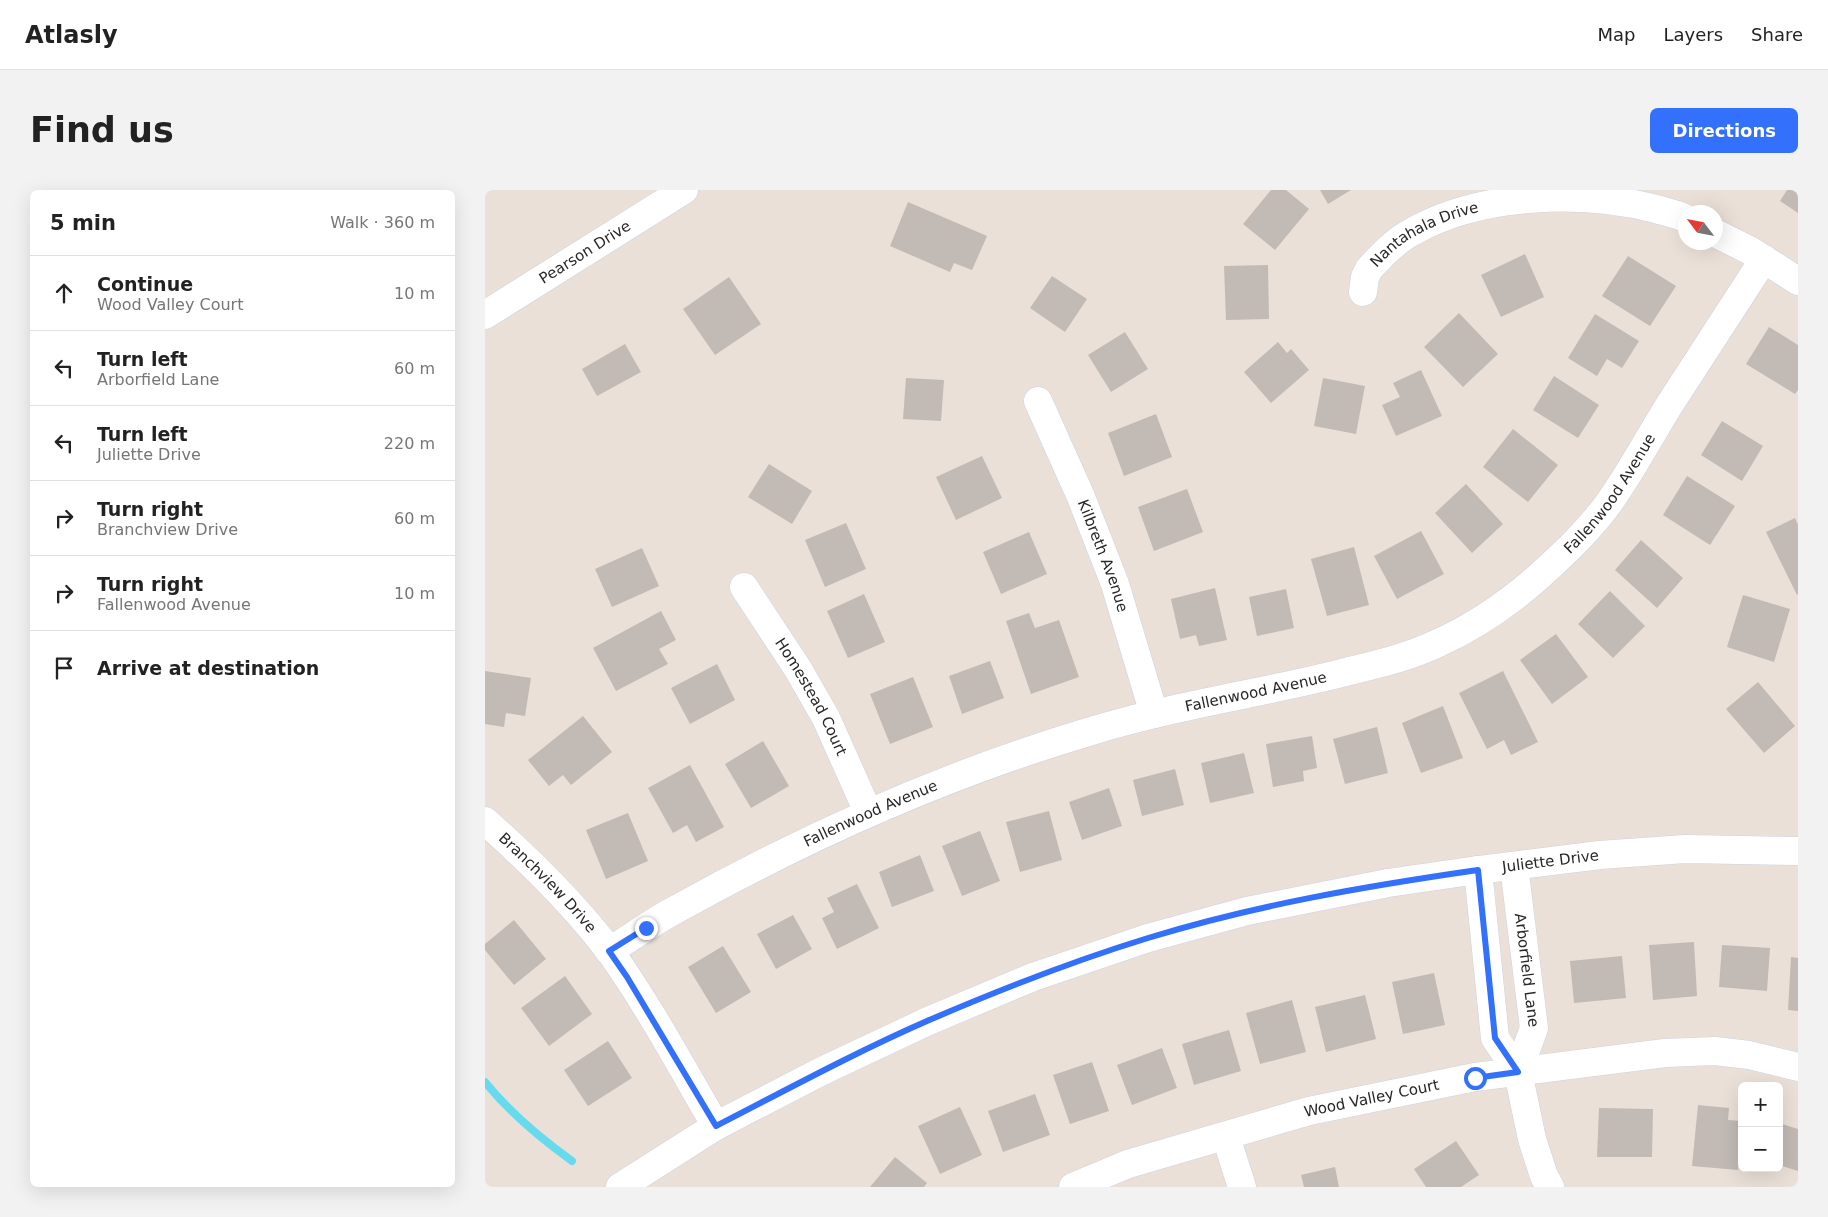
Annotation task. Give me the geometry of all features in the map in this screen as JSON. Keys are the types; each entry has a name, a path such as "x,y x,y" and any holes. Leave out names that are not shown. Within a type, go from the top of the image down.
{"street":[{"name":"Pearson Drive","path":"485,315 684,190"},
{"name":"Nantahala Drive","path":"1363,292 1365,277 1369,269 1410,233 1435,220 1482,205 1572,196 1632,202 1678,216"},
{"path":"1723,237 1751,250 1798,281"},
{"name":"Fallenwood Avenue","path":"609,951 687,903 746,871 868,812 981,768 1089,731 1155,714 1294,685 1403,658 1436,644 1499,608 1536,579 1586,531 1616,494 1707,345 1764,259"},
{"name":"Kilbreth Avenue","path":"1038,402 1081,497 1115,584 1155,714"},
{"name":"Homestead Court","path":"744,587 798,668 826,718 868,812"},
{"name":"Branchview Drive","path":"485,821 572,906 609,951 627,977 716,1126"},
{"name":"Juliette Drive","path":"620,1187 716,1126 822,1071 926,1022 1033,977 1148,938 1247,910 1388,883 1478,870 1600,855 1685,849 1798,851"},
{"name":"Arborfield Lane","path":"1514,866 1534,1028 1518,1072"},
{"path":"1478,870 1495,1038 1518,1072 1532,1139 1544,1176 1550,1187"},
{"name":"Wood Valley Court","path":"1073,1187 1128,1164 1226,1137 1309,1111 1475,1078 1665,1054 1715,1051 1749,1055 1798,1067"},
{"path":"1226,1137 1242,1187"}],"building":[{"path":"1271,190 1286,190 1309,209 1275,250 1243,224"},
{"path":"1320,190 1351,190 1328,204"},
{"path":"1787,190 1798,190 1798,213 1780,201"},
{"path":"908,202 987,236 972,270 954,263 950,272 890,246"},
{"path":"1525,254 1544,297 1501,317 1481,275"},
{"path":"1628,256 1676,286 1650,326 1602,296"},
{"path":"1268,265 1269,319 1226,320 1224,266"},
{"path":"1052,276 1087,299 1065,332 1030,308"},
{"path":"729,277 761,324 715,355 683,309"},
{"path":"1459,313 1498,354 1463,387 1424,347"},
{"path":"1595,314 1639,341 1622,368 1607,359 1597,376 1568,358"},
{"path":"1769,327 1798,345 1798,390 1795,394 1746,364"},
{"path":"1125,332 1148,369 1111,392 1088,355"},
{"path":"1278,342 1287,353 1291,349 1309,370 1271,403 1244,372"},
{"path":"625,344 641,372 597,396 582,369"},
{"path":"1421,370 1442,416 1396,436 1382,405 1400,397 1393,383"},
{"path":"1554,376 1599,405 1578,438 1533,410"},
{"path":"906,378 944,380 941,421 903,419"},
{"path":"1323,378 1365,386 1356,434 1314,426"},
{"path":"1156,414 1172,457 1124,476 1108,433"},
{"path":"1722,421 1763,446 1742,481 1701,455"},
{"path":"1513,429 1558,465 1528,502 1483,467"},
{"path":"982,456 1002,498 956,520 936,477"},
{"path":"769,464 812,491 792,524 748,497"},
{"path":"1687,476 1735,506 1710,545 1663,515"},
{"path":"1466,484 1503,524 1472,553 1435,513"},
{"path":"1187,489 1203,532 1154,551 1138,507"},
{"path":"1795,518 1798,525 1797,595 1766,532"},
{"path":"846,523 866,569 825,587 805,540"},
{"path":"1421,531 1444,574 1397,599 1374,556"},
{"path":"1029,532 1047,574 1001,594 983,552"},
{"path":"1641,540 1683,578 1657,608 1615,570"},
{"path":"1354,547 1369,605 1327,616 1311,559"},
{"path":"642,548 659,586 612,607 595,569"},
{"path":"1215,588 1227,640 1199,646 1196,635 1180,639 1171,599"},
{"path":"1286,589 1294,628 1257,636 1249,597"},
{"path":"1610,591 1645,626 1613,658 1578,624"},
{"path":"864,594 885,642 848,658 827,611"},
{"path":"1743,595 1790,609 1774,662 1727,647"},
{"path":"661,611 676,640 659,649 668,664 616,691 593,648"},
{"path":"1029,613 1035,628 1059,620 1079,677 1031,694 1006,621"},
{"path":"1556,634 1588,677 1552,704 1520,660"},
{"path":"990,661 1004,698 962,714 949,676"},
{"path":"717,664 735,700 690,724 671,688"},
{"path":"485,671 531,678 525,716 506,713 504,727 485,724"},
{"path":"1503,671 1538,742 1511,755 1504,740 1487,749 1459,693"},
{"path":"913,677 933,727 890,744 870,694"},
{"path":"1758,682 1795,726 1764,753 1726,709"},
{"path":"1443,706 1463,758 1421,773 1402,723"},
{"path":"583,716 612,752 571,785 563,775 549,786 528,760"},
{"path":"1377,727 1388,773 1345,784 1333,739"},
{"path":"1312,736 1317,768 1303,771 1304,781 1273,787 1266,744"},
{"path":"763,741 789,786 751,808 725,764"},
{"path":"1244,753 1254,793 1210,803 1201,763"},
{"path":"690,765 724,827 696,842 687,825 673,833 648,788"},
{"path":"1175,769 1184,805 1142,816 1133,780"},
{"path":"1109,788 1122,826 1082,840 1069,802"},
{"path":"1049,811 1062,860 1020,872 1006,822"},
{"path":"628,813 648,861 606,879 586,830"},
{"path":"980,831 1000,881 962,896 942,846"},
{"path":"920,855 934,891 892,907 879,872"},
{"path":"857,884 879,928 837,949 822,918 834,912 827,898"},
{"path":"793,915 812,949 776,969 757,934"},
{"path":"514,920 546,959 514,985 485,950 485,944"},
{"path":"1694,942 1697,996 1653,1000 1649,945"},
{"path":"1722,945 1770,948 1767,991 1719,987"},
{"path":"723,946 751,992 716,1013 688,967"},
{"path":"1622,956 1626,998 1574,1003 1570,961"},
{"path":"1791,957 1798,958 1798,1011 1788,1010"},
{"path":"1434,973 1445,1025 1403,1034 1392,982"},
{"path":"565,976 592,1014 549,1046 521,1008"},
{"path":"1365,995 1376,1039 1326,1052 1315,1007"},
{"path":"1292,1000 1306,1052 1260,1064 1246,1013"},
{"path":"1229,1030 1241,1071 1194,1085 1182,1044"},
{"path":"608,1041 632,1078 588,1106 564,1070"},
{"path":"1162,1048 1177,1088 1132,1105 1117,1065"},
{"path":"1092,1062 1109,1111 1070,1124 1053,1075"},
{"path":"1035,1094 1050,1135 1003,1152 988,1111"},
{"path":"1698,1105 1729,1108 1728,1120 1738,1121 1738,1170 1692,1166"},
{"path":"960,1107 982,1155 940,1174 918,1126"},
{"path":"1599,1108 1653,1109 1652,1157 1597,1157"},
{"path":"1783,1124 1798,1129 1798,1171 1783,1166"},
{"path":"1456,1141 1479,1175 1461,1187 1426,1187 1414,1169"},
{"path":"895,1157 927,1183 924,1187 870,1187"},
{"path":"1335,1167 1339,1187 1304,1187 1301,1175"}],"waterway":[{"path":"485,1082 526,1124 572,1161"}],"route":[{"path":"646,928 609,951 627,977 716,1126 822,1071 926,1022 1033,977 1148,938 1247,910 1388,883 1478,870 1495,1038 1518,1072 1475,1078"}]}
